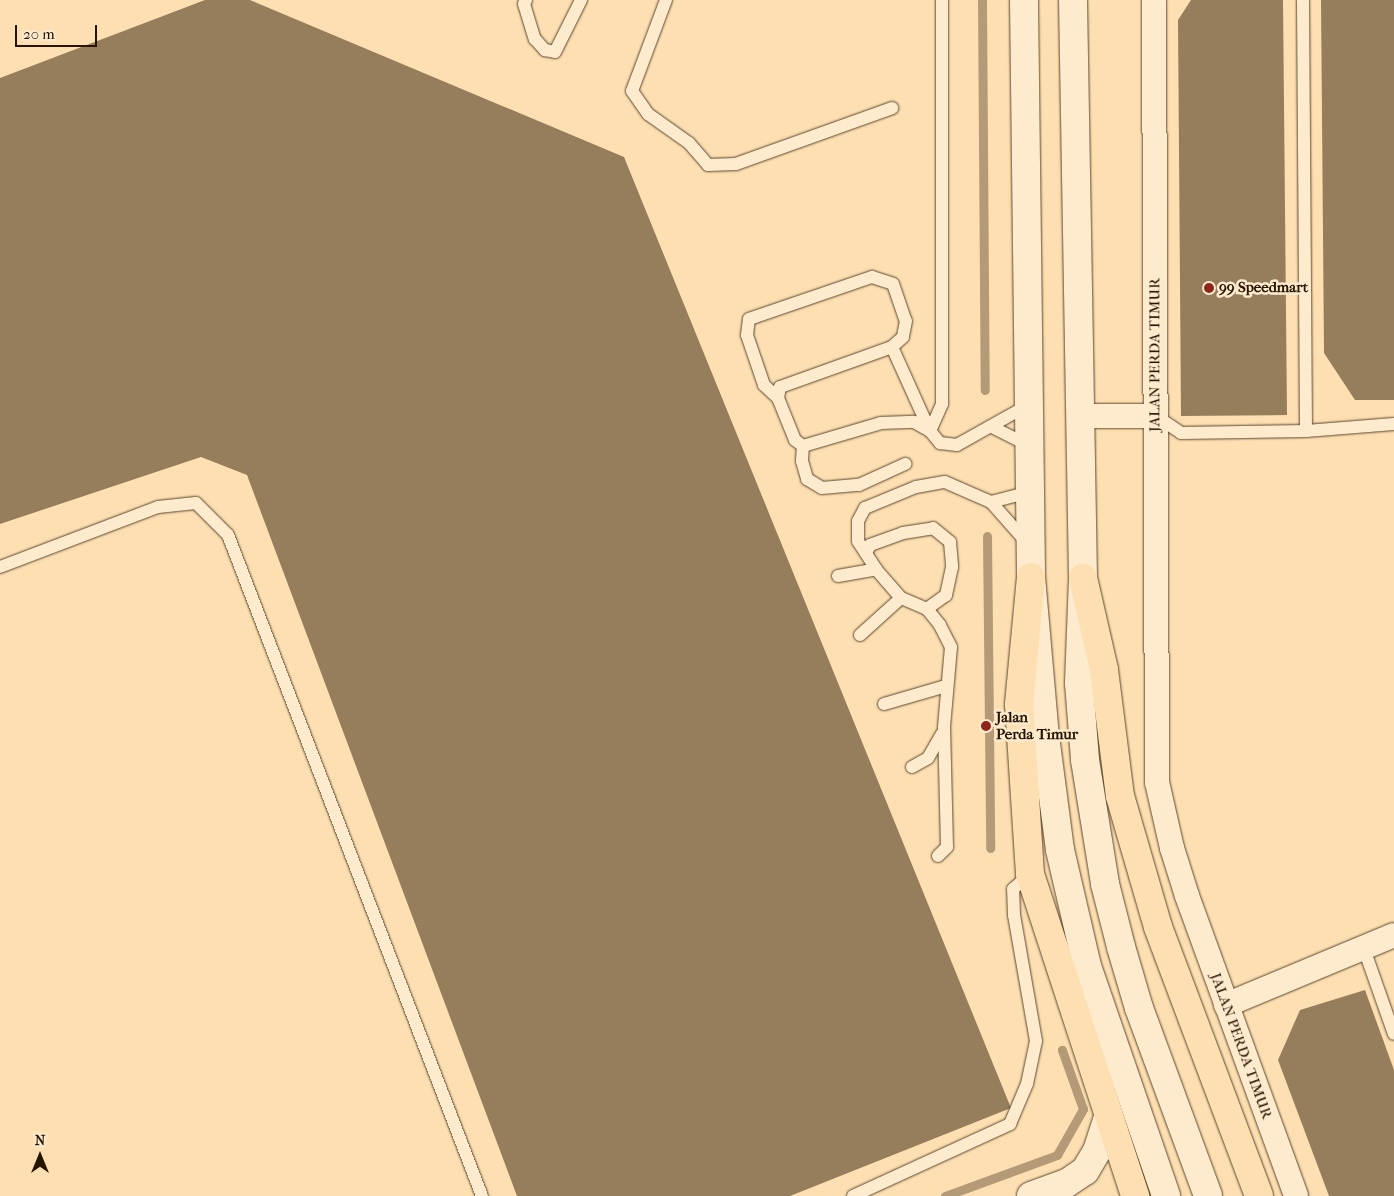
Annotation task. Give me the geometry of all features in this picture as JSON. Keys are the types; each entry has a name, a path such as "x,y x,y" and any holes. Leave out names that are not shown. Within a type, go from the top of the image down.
{"main road":[{"path":"1031,576 1020,704 1030,874 1135,1196"},
{"path":"1083,578 1104,670 1122,805 1158,927 1259,1196"}],"street":[{"path":"1024,0 1031,576 1045,736 1069,896 1103,1017 1166,1196"},
{"path":"1073,0 1083,578 1079,683 1084,760 1105,884 1139,1008 1208,1196"},
{"name":"JALAN PERDA TIMUR","path":"1154,0 1157,782 1172,848 1226,1005 1296,1196"},
{"path":"1080,416 1156,416"},
{"path":"1226,1005 1394,935"},
{"path":"1031,1196 1067,1183 1085,1171 1097,1151 1108,1117"}],"lane":[{"path":"526,0 524,4 535,39 545,50 555,52 581,0"},
{"path":"666,0 632,91 648,114 689,143 708,165 736,164 892,108"},
{"path":"930,431 942,404 942,0"},
{"path":"1303,0 1306,431"},
{"path":"778,398 780,387 892,347 903,338 906,322 893,284 872,277 749,319 747,335 764,385 778,398 795,440 803,446"},
{"path":"892,347 930,431 940,443 957,445 1030,404"},
{"path":"1156,416 1181,432 1306,431 1394,424"},
{"path":"803,446 881,423 914,422 930,431"},
{"path":"992,427 1030,446"},
{"path":"803,446 802,461 807,479 822,488 859,485 904,464"},
{"path":"938,856 947,847 944,727 946,686 951,647 940,624 927,609 901,598 876,569 858,541 858,521 865,508 907,490 945,482 991,502 1031,547"},
{"path":"991,502 1030,492"},
{"path":"0,567 158,507 196,503 228,535 482,1196"},
{"path":"866,553 870,545 886,539 933,528 950,542 952,567 946,595 927,609"},
{"path":"838,576 876,569"},
{"path":"860,634 901,598"},
{"path":"884,704 946,686"},
{"path":"912,767 928,758 936,749 944,727"},
{"path":"853,1196 1010,1124 1027,1084 1036,1041 1014,915 1013,889 1030,874"},
{"path":"1364,949 1394,1034"}],"building":[{"path":"205,0 250,0 624,157 1011,1108 790,1196 517,1196 247,475 201,457 0,524 0,78"},
{"path":"1191,0 1283,0 1287,415 1181,416 1178,20"},
{"path":"1321,0 1394,0 1394,400 1355,400 1324,353"},
{"path":"1365,990 1394,1070 1394,1196 1329,1196 1278,1060 1300,1010"}],"waterway":[{"path":"982,0 985,390"},
{"path":"987,536 990,848"},
{"path":"945,1196 1057,1155 1083,1109 1062,1050"}],"place":[{"name":"99 Speedmart","path":"1209,288"},
{"name":"Jalan Perda Timur","path":"986,726"}]}
